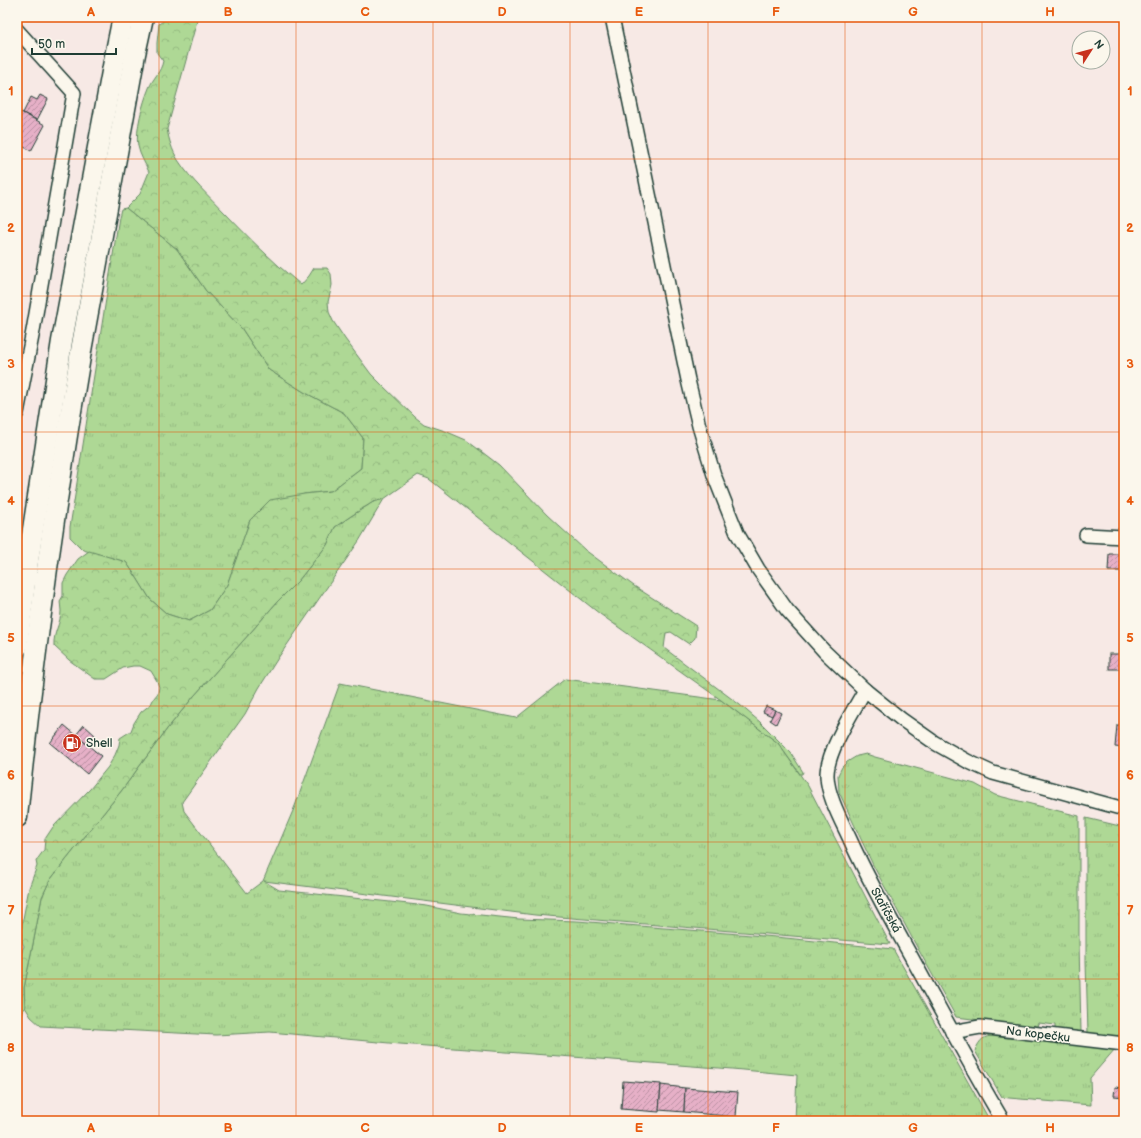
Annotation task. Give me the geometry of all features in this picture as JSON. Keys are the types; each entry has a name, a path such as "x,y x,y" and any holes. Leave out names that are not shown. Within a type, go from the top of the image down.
{"highway":[{"path":"17,647 62,341 123,17"},
{"path":"17,817 23,756 48,571 82,345 143,17"},
{"path":"135,54 147,17"}],"street":[{"path":"612,17 699,426 714,475 737,533 758,569 787,610 824,651 865,690 900,719 935,743 967,761 993,773 1124,809"},
{"path":"17,30 74,93 33,331 17,413"},
{"path":"1086,535 1124,537"},
{"name":"Staříčská","path":"865,690 830,757 827,774 828,788 835,807 868,877 952,1032 1003,1121"},
{"name":"Na kopečku","path":"952,1032 980,1027 1124,1044"}],"green space":[{"path":"168,17 198,17 167,129 178,160 200,188 252,241 301,285 314,268 327,268 331,274 332,285 328,302 329,312 345,339 371,374 424,424 466,440 499,465 547,515 585,550 634,586 696,626 695,638 689,644 671,632 666,633 664,648 740,705 760,722 791,753 803,772 800,774 778,743 721,700 600,614 429,479 418,475 384,499 373,502 335,527 327,545 298,581 277,602 194,696 167,729 122,790 50,880 42,897 24,988 25,1007 18,1024 17,987 20,978 17,971 17,964 20,960 24,946 21,940 22,924 29,888 37,866 36,861 44,850 45,839 53,827 90,789 108,767 115,755 120,738 131,731 141,712 151,704 158,693 159,687 151,671 140,666 123,668 106,679 95,679 69,660 54,646 55,636 61,616 60,601 63,596 63,583 67,575 78,559 89,551 126,562 150,599 167,614 189,621 210,610 227,585 250,520 270,500 331,491 361,468 363,438 344,413 304,392 269,370 242,329 206,291 177,249 126,208 140,194 149,172 141,156 137,140 142,109 151,84 161,68 163,61 157,53 159,24"},
{"path":"126,208 177,249 206,291 242,329 269,370 304,392 344,413 363,438 361,468 331,491 304,494 250,520 227,585 210,610 189,621 167,614 150,599 126,562 83,550 70,537 70,527 119,217 121,209"},
{"path":"384,499 359,541 278,658 245,714 182,802 184,811 247,893 263,881 295,806 340,683 516,718 565,679 721,700 778,743 808,786 890,944 535,915 264,881 279,890 427,906 461,913 519,919 577,921 776,937 893,949 990,1121 795,1121 797,1075 400,1044 270,1032 216,1035 41,1026 31,1017 25,1007 24,988 42,897 50,880 122,790 167,729 194,696 277,602 298,581 327,545 335,527 373,502"},
{"path":"866,754 975,784 995,795 1079,816 1081,1032 1055,1029 1055,1025 1039,1023 1038,1027 956,1017 873,865 839,792 838,775 842,767 857,756"},
{"path":"1086,818 1124,827 1124,1037 1088,1033 1086,962"},
{"path":"995,1035 1115,1049 1090,1078 1091,1105 1009,1098 1002,1097 975,1051 982,1039"}],"building":[{"path":"40,95 48,99 37,120 23,113 31,97 37,100"},
{"path":"21,112 45,125 31,151 17,143 17,119"},
{"path":"1109,554 1124,554 1124,571 1108,571"},
{"path":"1109,654 1124,654 1124,669 1109,669"},
{"path":"766,706 775,710 772,716 763,712"},
{"path":"775,710 781,713 776,724 770,720"},
{"path":"64,725 101,756 87,774 50,743"},
{"path":"84,725 96,736 88,745 76,735"},
{"path":"1117,725 1124,725 1124,748 1115,747"},
{"path":"623,1081 661,1084 659,1112 621,1109"},
{"path":"661,1085 685,1088 684,1112 659,1110"},
{"path":"1115,1087 1124,1088 1124,1097 1114,1096"},
{"path":"685,1088 738,1092 736,1117 684,1112"}],"place":[{"name":"Shell","path":"72,743"}]}
